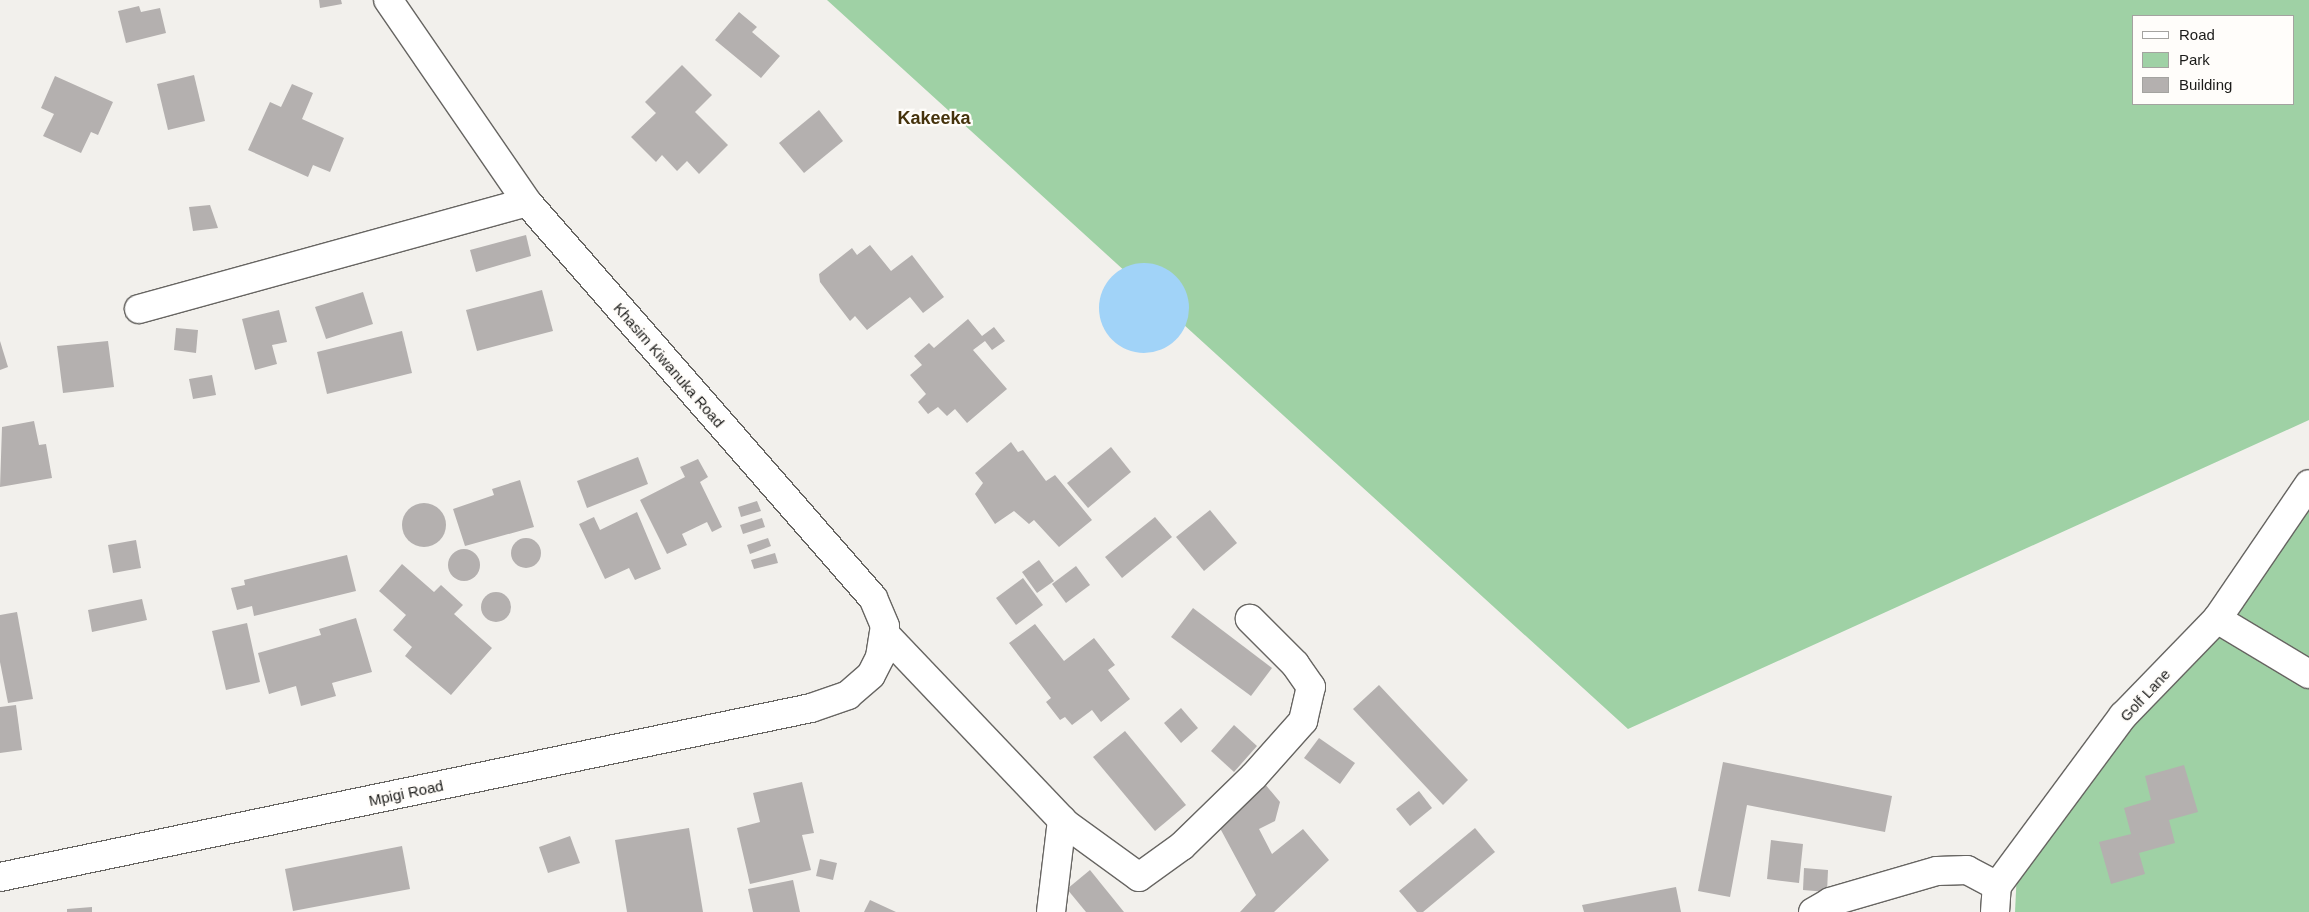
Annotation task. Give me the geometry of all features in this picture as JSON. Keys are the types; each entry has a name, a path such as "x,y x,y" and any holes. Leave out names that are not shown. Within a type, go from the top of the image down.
{"street":[{"name":"Khasim Kiwanuka Road","path":"388,0 527,202 873,598 885,626 885,634 880,657 870,675 848,695 811,708"},
{"path":"139,309 527,202"},
{"name":"Golf Lane","path":"1996,899 2123,716 2217,619 2309,484"},
{"path":"885,634 1062,820 1139,877 1182,846 1254,776 1303,721 1311,688 1294,664 1250,619"},
{"path":"2217,619 2309,674"},
{"name":"Mpigi Road","path":"0,877 811,708"},
{"path":"1051,912 1062,820"},
{"path":"1813,912 1830,902 1938,871 1967,870 1996,899"}],"green space":[{"path":"827,0 2309,0 2309,420 1628,729"},
{"path":"2309,496 2309,912 2015,912 2017,871"}],"water":[{"path":"1135,263 1153,263 1169,270 1182,283 1189,299 1189,317 1182,333 1169,346 1153,353 1135,353 1119,346 1106,333 1099,317 1099,299 1106,283 1119,270"}],"building":[{"path":"319,0 341,0 342,4 320,8"},
{"path":"139,6 141,12 160,8 166,33 126,43 118,11"},
{"path":"739,12 757,27 752,32 780,56 761,78 715,40"},
{"path":"682,65 712,95 695,112 728,145 699,174 687,161 677,171 662,155 656,162 631,137 656,113 645,102"},
{"path":"194,75 205,121 168,130 157,84"},
{"path":"55,76 113,102 98,135 91,132 81,153 43,136 54,114 41,108"},
{"path":"292,84 313,93 302,119 344,138 330,172 313,165 308,177 248,150 270,102 281,107"},
{"path":"819,110 843,141 804,173 779,143"},
{"path":"210,205 218,228 193,231 189,207"},
{"path":"526,235 531,256 476,272 470,250"},
{"path":"870,245 891,271 912,255 944,297 923,313 910,297 867,330 855,316 850,321 820,282 819,274 852,248 857,255"},
{"path":"542,290 553,331 477,351 466,310"},
{"path":"363,292 373,324 326,339 315,307"},
{"path":"279,310 287,342 272,345 277,364 255,370 242,319"},
{"path":"968,319 982,336 994,327 1005,341 992,350 985,341 973,350 1007,389 967,423 955,409 947,416 938,407 928,414 918,402 926,394 910,375 922,365 914,356 929,343 934,348"},
{"path":"176,328 198,330 196,353 174,350"},
{"path":"402,331 412,373 327,394 317,352"},
{"path":"0,341 8,367 0,370"},
{"path":"108,341 114,387 63,393 57,346"},
{"path":"212,375 216,395 193,399 189,379"},
{"path":"34,421 39,445 46,444 52,478 0,487 2,427"},
{"path":"1011,442 1018,452 1023,450 1046,481 1055,475 1092,520 1059,547 1034,520 1029,524 1014,511 995,524 975,494 983,483 975,473"},
{"path":"1111,447 1131,472 1088,508 1067,483"},
{"path":"638,457 648,484 587,508 577,481"},
{"path":"698,459 708,477 700,482 722,527 712,532 707,522 682,534 687,545 667,554 640,500 685,477 680,467"},
{"path":"520,480 534,527 465,546 453,509 494,495 492,489"},
{"path":"757,501 761,511 741,517 738,507"},
{"path":"428,503 440,509 445,516 445,534 440,541 433,546 420,547 412,544 405,537 402,521 405,513 412,506"},
{"path":"1210,510 1237,543 1204,571 1176,537"},
{"path":"637,512 661,569 635,580 629,568 605,579 579,524 594,517 600,530"},
{"path":"1155,517 1172,537 1122,578 1105,557"},
{"path":"762,518 765,527 743,534 740,525"},
{"path":"526,538 537,542 541,553 537,564 526,568 515,564 511,553 515,542"},
{"path":"768,538 771,546 750,554 747,545"},
{"path":"136,540 141,568 113,573 108,545"},
{"path":"464,549 470,550 475,554 479,559 479,571 475,576 470,580 464,581 458,580 453,576 449,571 448,565 449,559 453,554 458,550"},
{"path":"775,553 778,563 754,569 751,560"},
{"path":"347,555 356,591 254,616 252,606 237,610 231,588 245,585 244,580"},
{"path":"1039,560 1054,581 1037,593 1022,572"},
{"path":"402,564 434,592 441,585 463,605 454,614 492,648 451,695 405,656 412,647 393,630 406,615 379,591"},
{"path":"1076,566 1090,585 1066,603 1052,584"},
{"path":"1023,578 1043,605 1016,625 996,598"},
{"path":"496,592 507,596 511,607 507,618 496,622 485,618 481,607 485,596"},
{"path":"142,599 147,620 92,632 88,610"},
{"path":"1193,608 1272,668 1251,696 1171,637"},
{"path":"17,612 33,699 8,703 0,662 0,615"},
{"path":"356,618 372,672 332,683 336,696 301,706 296,686 269,694 258,653 321,635 319,629"},
{"path":"247,623 260,682 226,690 212,631"},
{"path":"1035,624 1064,661 1094,638 1115,665 1108,670 1130,699 1101,722 1092,710 1072,725 1065,717 1060,720 1046,702 1051,698 1009,643"},
{"path":"1379,685 1468,780 1443,805 1353,709"},
{"path":"16,705 22,750 0,753 0,707"},
{"path":"1181,708 1198,728 1181,743 1164,723"},
{"path":"1234,725 1257,746 1234,772 1211,751"},
{"path":"1125,731 1186,805 1155,831 1093,757"},
{"path":"1319,738 1355,763 1340,784 1304,758"},
{"path":"1723,762 1892,796 1885,832 1747,805 1730,897 1698,891"},
{"path":"2184,765 2198,812 2169,820 2175,843 2139,853 2145,874 2111,884 2099,842 2131,834 2124,808 2151,800 2145,776"},
{"path":"1259,777 1280,802 1275,821 1259,829 1272,854 1303,829 1329,860 1274,912 1240,912 1256,895 1214,817"},
{"path":"802,782 814,833 802,835 811,870 750,884 737,828 760,822 753,793"},
{"path":"1419,791 1432,808 1410,826 1396,809"},
{"path":"689,828 703,912 627,912 615,840"},
{"path":"1475,828 1495,852 1423,912 1417,912 1399,891"},
{"path":"570,836 580,863 548,873 539,847"},
{"path":"1771,840 1803,844 1799,883 1767,879"},
{"path":"402,846 410,889 293,911 285,869"},
{"path":"820,859 837,863 833,880 816,876"},
{"path":"1804,868 1828,870 1827,892 1803,890"},
{"path":"1090,870 1124,912 1086,912 1067,889"},
{"path":"793,880 800,912 753,912 748,889"},
{"path":"1676,887 1681,912 1584,912 1582,905"},
{"path":"870,900 896,912 864,912"},
{"path":"92,907 92,912 67,912 67,909"}],"district":[{"name":"Kakeeka","path":"934,118"}]}
